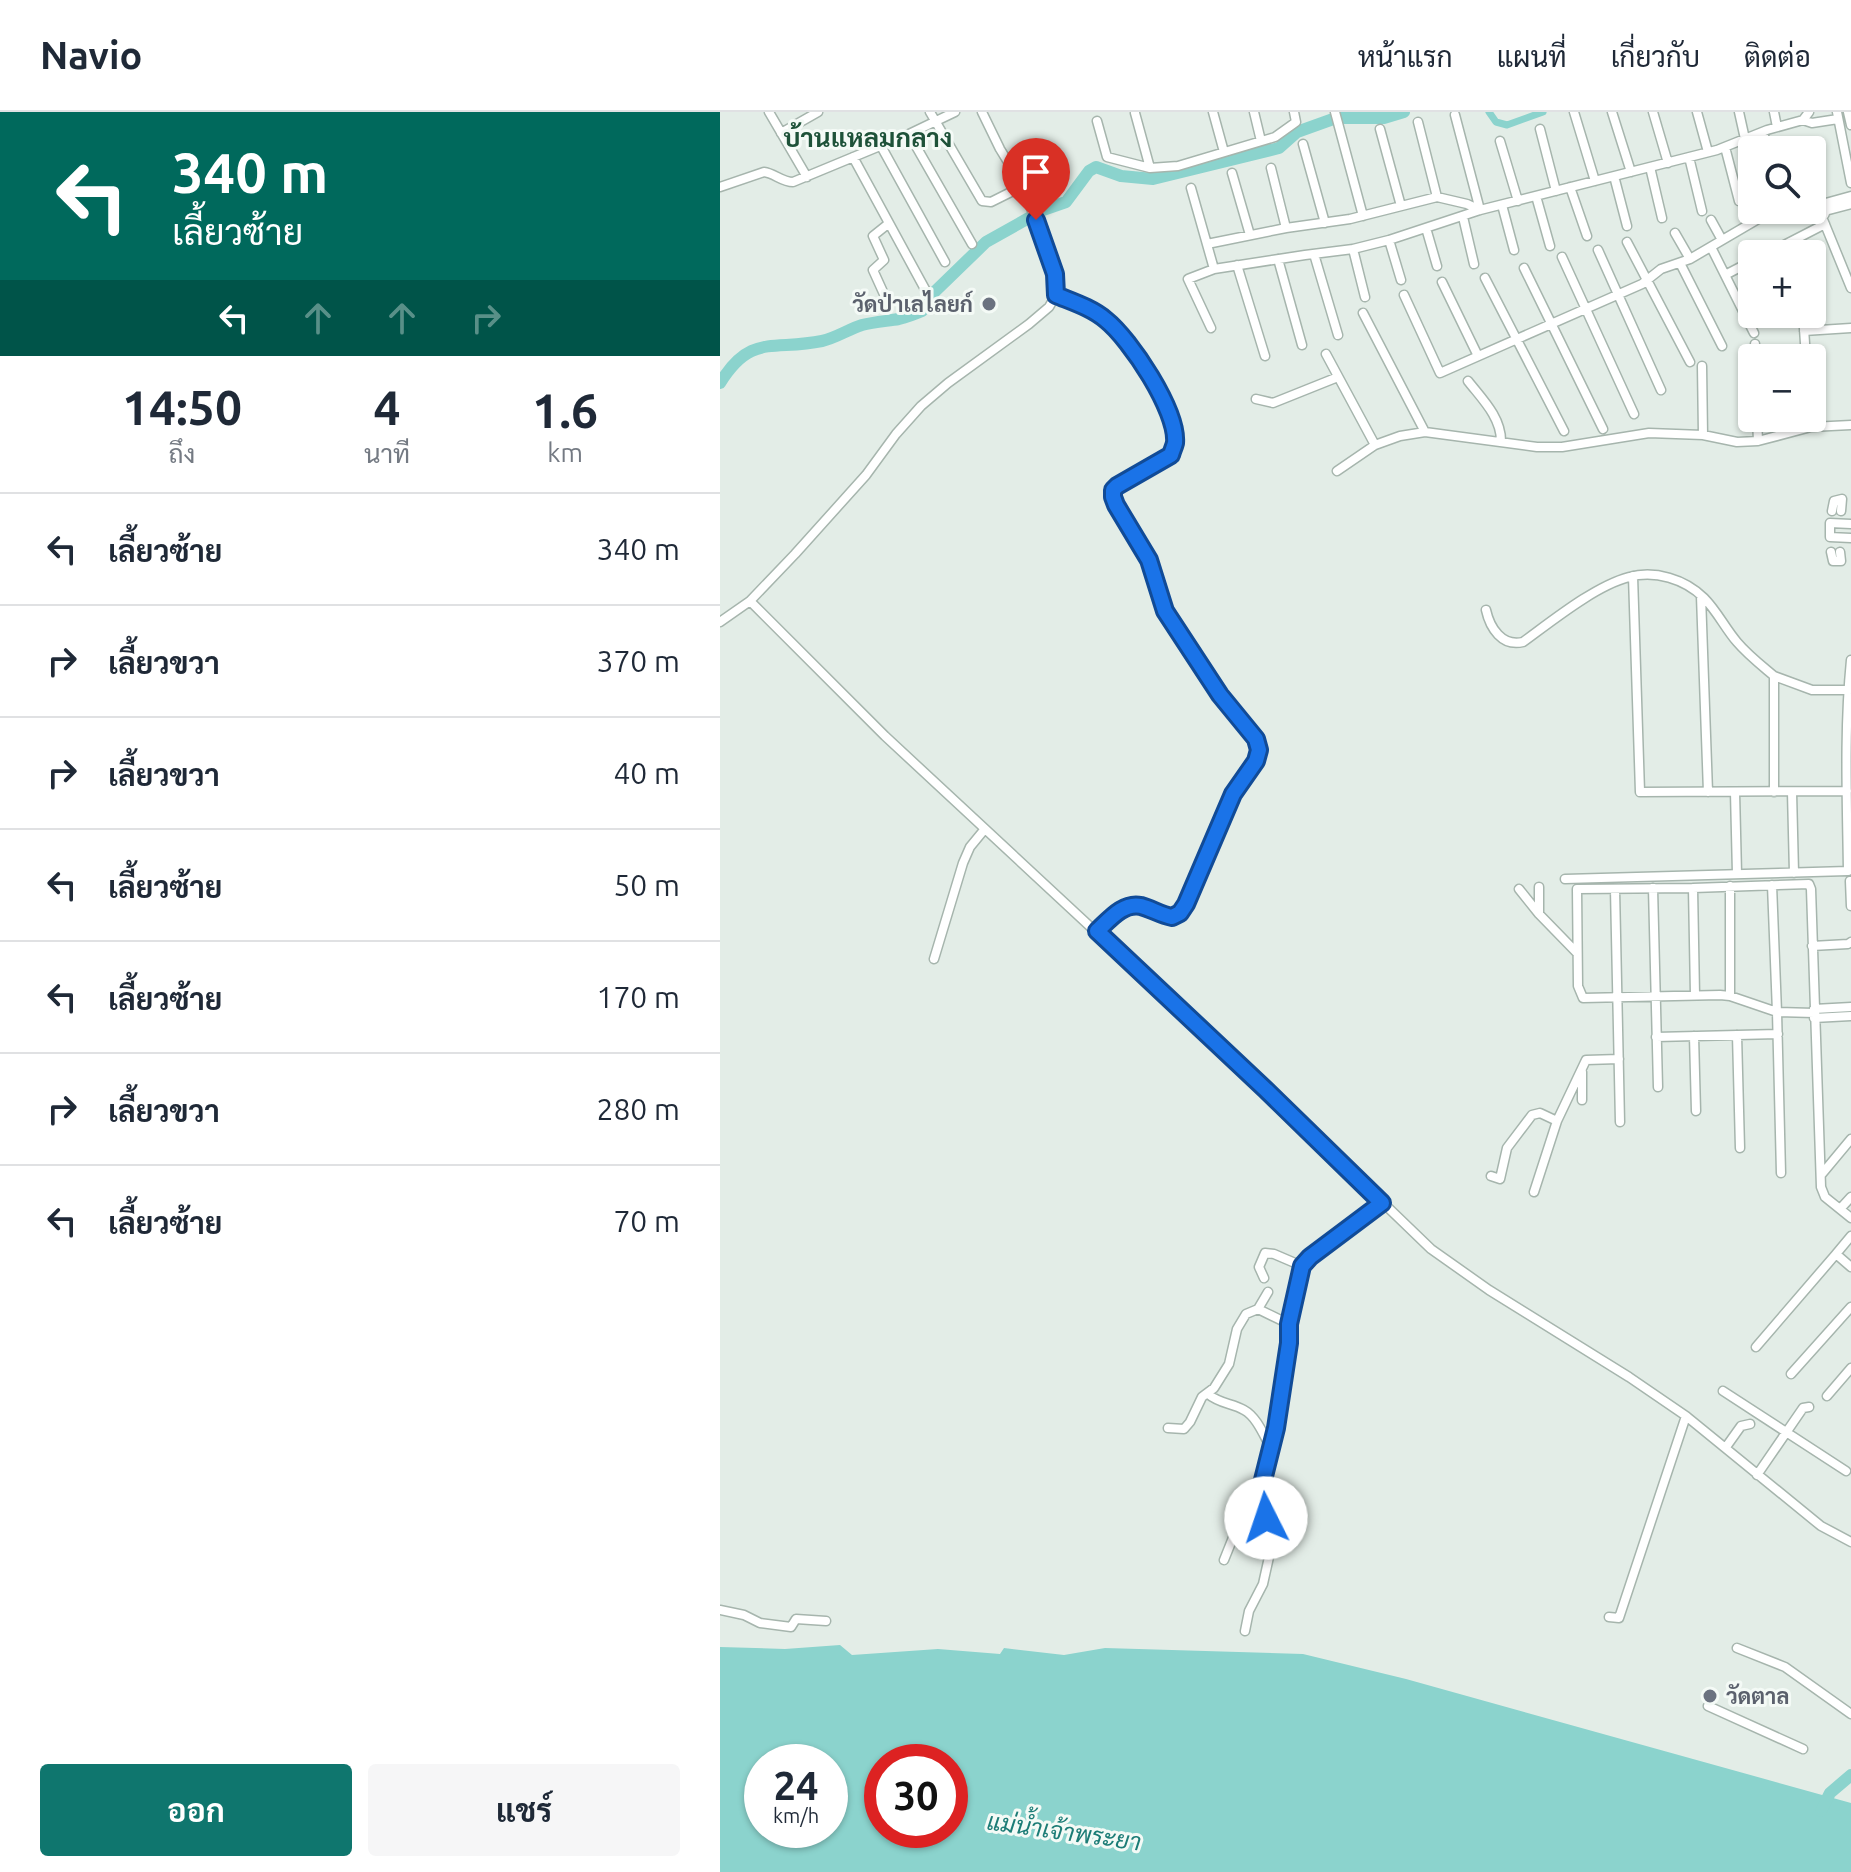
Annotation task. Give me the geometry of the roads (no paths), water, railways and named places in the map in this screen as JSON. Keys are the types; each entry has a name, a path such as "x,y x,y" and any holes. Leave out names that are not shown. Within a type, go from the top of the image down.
{"street":[{"path":"769,112 807,177"},
{"path":"781,133 818,112"},
{"path":"930,112 982,201 991,202 1021,187"},
{"path":"720,187 764,172 790,183 955,112"},
{"path":"720,622 750,601 837,508 921,406 1029,324 1049,307 1056,295 1055,274 1036,220 982,112"},
{"path":"1213,112 1224,152"},
{"path":"1254,112 1261,141"},
{"path":"1097,121 1107,157 1150,168 1178,166 1275,137 1296,122 1294,112"},
{"path":"1335,112 1363,216"},
{"path":"1574,112 1595,181"},
{"path":"1612,112 1631,172"},
{"path":"1653,112 1668,163"},
{"path":"1697,112 1708,152"},
{"path":"1739,112 1744,136"},
{"path":"1774,112 1777,127"},
{"path":"1848,112 1851,125"},
{"path":"1135,113 1150,168"},
{"path":"1455,115 1480,210"},
{"path":"1753,136 1806,116 1812,123 1838,115 1851,183"},
{"path":"1418,122 1437,197"},
{"path":"1380,129 1401,206"},
{"path":"1540,129 1556,191"},
{"path":"1763,132 1764,136"},
{"path":"909,134 972,244"},
{"path":"1500,141 1518,201"},
{"path":"1211,328 1188,279 1214,269 1353,249 1480,210 1668,163 1738,142"},
{"path":"1303,144 1325,223"},
{"path":"881,146 945,262"},
{"path":"1725,147 1738,197"},
{"path":"853,157 926,291"},
{"path":"1689,157 1702,211"},
{"path":"1650,167 1662,218"},
{"path":"1271,168 1286,228"},
{"path":"1232,173 1250,235"},
{"path":"1614,176 1627,226"},
{"path":"1570,187 1587,236"},
{"path":"1191,188 1214,269"},
{"path":"1536,196 1550,246"},
{"path":"1826,209 1851,196"},
{"path":"1207,244 1363,216 1437,197 1480,210"},
{"path":"1826,211 1851,204"},
{"path":"1502,205 1514,250"},
{"path":"1463,217 1474,264"},
{"path":"1711,220 1722,240"},
{"path":"888,224 873,236 884,260 873,270 874,275 888,303"},
{"path":"1404,295 1440,373 1618,294 1647,280 1661,269 1690,259 1750,224"},
{"path":"1792,240 1809,224"},
{"path":"1826,224 1851,288"},
{"path":"1426,228 1437,266"},
{"path":"1675,233 1690,259"},
{"path":"1389,240 1401,280"},
{"path":"1627,242 1690,362"},
{"path":"1711,247 1754,333"},
{"path":"1353,249 1365,297"},
{"path":"1598,250 1661,390"},
{"path":"1314,254 1338,335"},
{"path":"1562,257 1634,414"},
{"path":"1278,259 1302,345"},
{"path":"1680,263 1722,346"},
{"path":"1237,265 1265,356"},
{"path":"1524,268 1603,429"},
{"path":"1725,275 1738,268"},
{"path":"1485,278 1564,431"},
{"path":"1442,282 1478,356"},
{"path":"1056,295 1084,306 1119,332 1150,377 1169,412 1175,443 1171,455 1117,486 1113,497 1149,560 1165,611 1220,695 1256,739 1259,750 1256,761 1233,794 1180,913 1172,917 1131,905 1121,909 1097,931"},
{"path":"1363,313 1425,432"},
{"path":"1804,328 1805,344"},
{"path":"1804,331 1851,328"},
{"path":"1326,354 1375,445"},
{"path":"1702,366 1703,435"},
{"path":"1256,399 1273,403 1338,377"},
{"path":"1468,381 1497,419 1501,441"},
{"path":"1826,424 1851,425"},
{"path":"1337,471 1375,445 1400,436 1425,432 1537,447 1562,447 1649,433 1703,435 1737,442 1758,441 1784,432"},
{"path":"1758,432 1758,441"},
{"path":"1838,549 1834,501 1846,499"},
{"path":"1836,518 1851,524"},
{"path":"1838,549 1851,538"},
{"path":"1486,610 1489,622 1501,638 1515,644 1523,642 1609,585 1647,574 1671,578 1701,595 1736,641 1774,676 1812,690 1848,690"},
{"path":"1633,576 1640,792 1847,791"},
{"path":"1701,595 1708,792"},
{"path":"750,601 885,736 1097,931 1431,1249 1477,1282 1686,1416 1821,1526 1851,1542"},
{"path":"1565,879 1848,871 1848,690 1851,660"},
{"path":"1774,676 1774,792"},
{"path":"1735,792 1737,874"},
{"path":"1792,792 1794,873"},
{"path":"934,959 963,863 974,841 984,830"},
{"path":"1850,881 1851,906"},
{"path":"1772,885 1781,1173"},
{"path":"1851,1016 1814,1013 1777,1012 1730,996 1583,998 1578,986 1577,889 1810,885 1814,1013 1822,1193 1851,1218"},
{"path":"1730,886 1730,996"},
{"path":"1539,887 1539,914"},
{"path":"1653,888 1658,1087"},
{"path":"1693,888 1695,995"},
{"path":"1519,889 1578,953"},
{"path":"1615,889 1620,1122"},
{"path":"1812,946 1851,942"},
{"path":"1814,1013 1851,1007"},
{"path":"1656,1037 1778,1034"},
{"path":"1737,1035 1740,1148"},
{"path":"1694,1036 1696,1111"},
{"path":"1534,1192 1557,1121 1586,1060 1619,1059"},
{"path":"1582,1067 1582,1100"},
{"path":"1491,1176 1500,1179 1507,1148 1532,1115 1540,1113 1557,1121"},
{"path":"1821,1175 1851,1139"},
{"path":"1840,1209 1851,1197"},
{"path":"1245,1631 1249,1611 1263,1584 1269,1557 1270,1532 1263,1503 1263,1480 1276,1428 1289,1324 1302,1266 1382,1203"},
{"path":"1756,1347 1851,1236"},
{"path":"1264,1278 1259,1267 1265,1253 1302,1266"},
{"path":"1836,1254 1851,1267"},
{"path":"1168,1428 1184,1429 1190,1422 1202,1397 1214,1388 1229,1364 1237,1329 1246,1314 1258,1309 1268,1292"},
{"path":"1791,1374 1851,1307"},
{"path":"1258,1309 1289,1324"},
{"path":"1827,1396 1851,1368"},
{"path":"1723,1391 1846,1471"},
{"path":"1208,1394 1218,1401 1247,1411 1271,1448"},
{"path":"1757,1475 1803,1408 1809,1407"},
{"path":"1609,1617 1619,1618 1686,1416"},
{"path":"1726,1447 1741,1426 1750,1424"},
{"path":"1224,1560 1251,1491 1255,1483 1263,1480"},
{"path":"720,1610 744,1615 760,1623 791,1627 796,1619 826,1621"},
{"path":"1737,1648 1785,1667 1851,1714"},
{"path":"1708,1706 1803,1749"}],"water":[{"name":"แม่น้ำเจ้าพระยา","path":"840,1645 852,1655 938,1649 1000,1654 1004,1648 1064,1655 1105,1648 1303,1654 1406,1679 1851,1803 1851,1872 720,1872 720,1647 785,1649"}],"waterway":[{"path":"720,383 731,367 753,350 822,341 862,325 899,319 922,311 921,305 986,242 1043,210 1066,202 1089,171 1096,167 1121,176 1153,179 1279,148 1297,132 1336,118 1384,118 1404,112"},
{"path":"1489,112 1496,122 1507,125 1543,112"},
{"path":"1821,1811 1830,1793 1851,1775"}],"place":[{"name":"วัดป่าเลไลยก์","path":"989,304"},
{"name":"วัดตาล","path":"1710,1696"}],"district":[{"name":"บ้านแหลมกลาง","path":"868,138"}]}
